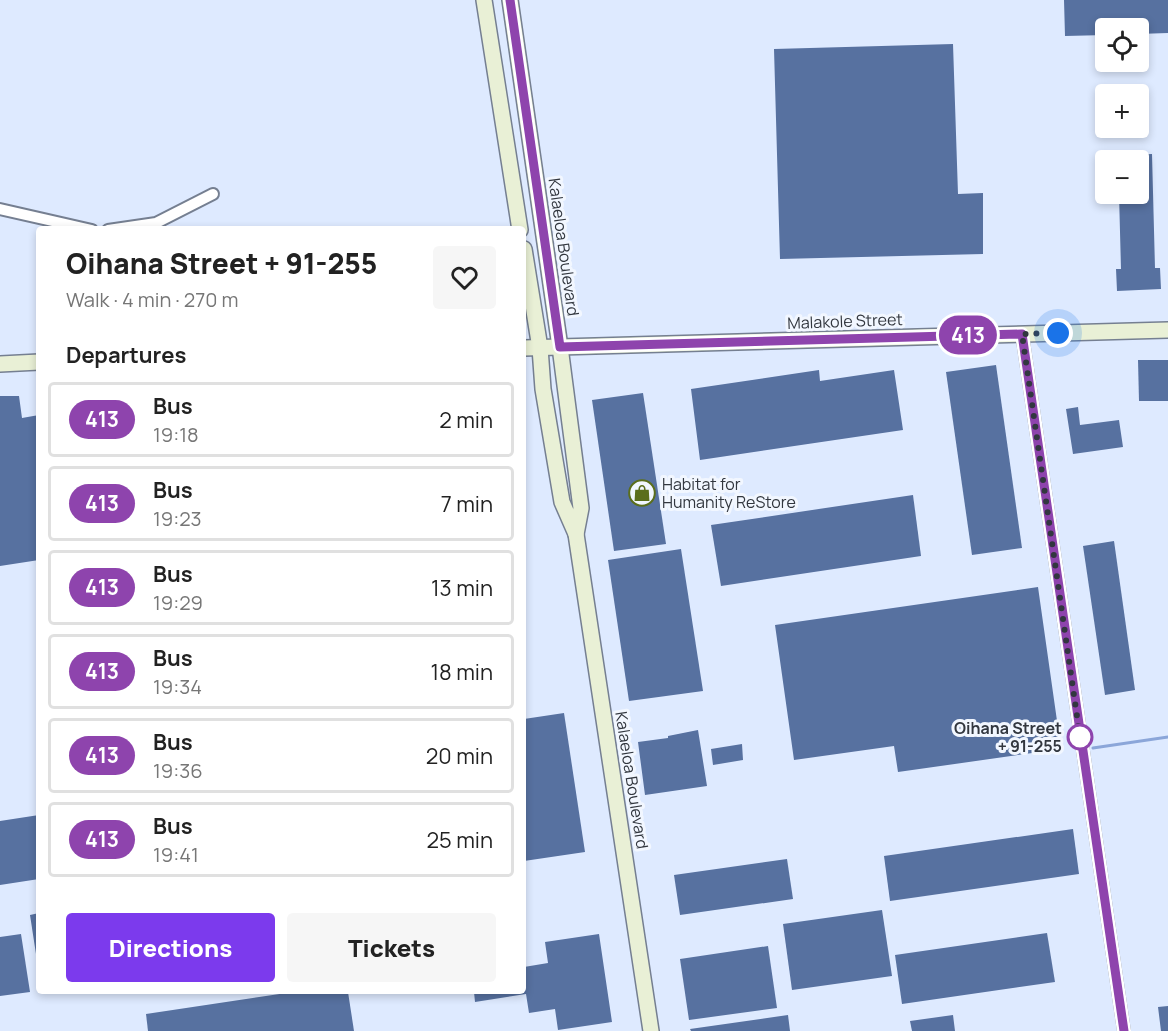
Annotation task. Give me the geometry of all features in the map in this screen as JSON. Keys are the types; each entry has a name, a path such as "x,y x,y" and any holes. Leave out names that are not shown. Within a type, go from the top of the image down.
{"street":[{"path":"484,0 519,226"},
{"name":"Kalaeloa Boulevard","path":"510,0 581,508 576,534"},
{"path":"135,226 156,223 213,194"},
{"path":"0,209 74,226"},
{"name":"Kalaeloa Boulevard","path":"526,261 561,502 576,534 651,1031"},
{"name":"Malakole Street","path":"526,348 1168,330"},
{"path":"1022,334 1124,1031"},
{"path":"0,364 36,362"}],"building":[{"path":"1064,0 1168,0 1168,33 1149,34 1149,18 1095,18 1095,35 1065,36"},
{"path":"953,44 958,194 983,193 983,254 780,259 774,49"},
{"path":"1149,154 1152,154 1155,268 1160,268 1161,289 1117,291 1116,269 1121,269 1119,204 1149,204"},
{"path":"1138,360 1168,360 1168,401 1139,401"},
{"path":"996,365 1022,548 972,555 946,372"},
{"path":"819,370 820,381 894,370 903,430 700,460 691,389"},
{"path":"643,393 666,544 614,551 592,400"},
{"path":"0,396 19,396 22,418 36,416 36,560 0,566"},
{"path":"1078,407 1080,425 1119,420 1123,447 1073,454 1066,409"},
{"path":"913,495 921,556 721,586 711,525"},
{"path":"1114,541 1135,690 1105,695 1083,546"},
{"path":"681,549 703,691 629,701 608,560"},
{"path":"1038,587 1061,749 898,772 894,746 794,760 775,625"},
{"path":"564,713 585,852 526,861 526,719"},
{"path":"698,730 707,786 645,795 638,742 668,738 668,736"},
{"path":"742,744 743,760 713,765 711,749"},
{"path":"36,815 36,879 0,885 0,821"},
{"path":"1073,829 1079,874 890,901 884,856"},
{"path":"787,859 793,899 680,915 674,875"},
{"path":"882,910 892,976 792,990 783,924"},
{"path":"36,914 36,954 30,915"},
{"path":"1047,933 1055,982 902,1004 895,955"},
{"path":"21,934 30,992 0,996 0,937"},
{"path":"599,934 612,1022 558,1030 555,1009 529,1013 526,967 548,963 545,942"},
{"path":"768,946 777,1008 689,1020 680,959"},
{"path":"280,994 348,994 354,1031 148,1031 146,1014"},
{"path":"474,994 526,994 475,1002"},
{"path":"1168,1006 1168,1031 1161,1031 1158,1007"},
{"path":"788,1015 790,1031 691,1031 690,1029"},
{"path":"953,1015 955,1031 912,1031 910,1021"}],"waterway":[{"path":"1093,748 1168,737"}],"bus line":[{"name":"413","path":"510,0 560,347 1022,334 1124,1031"}],"place":[{"name":"Habitat for Humanity ReStore","path":"642,493"},
{"name":"Oihana Street + 91-255","path":"1080,737"}],"route":[{"path":"1058,333 1022,334 1080,737"}]}
